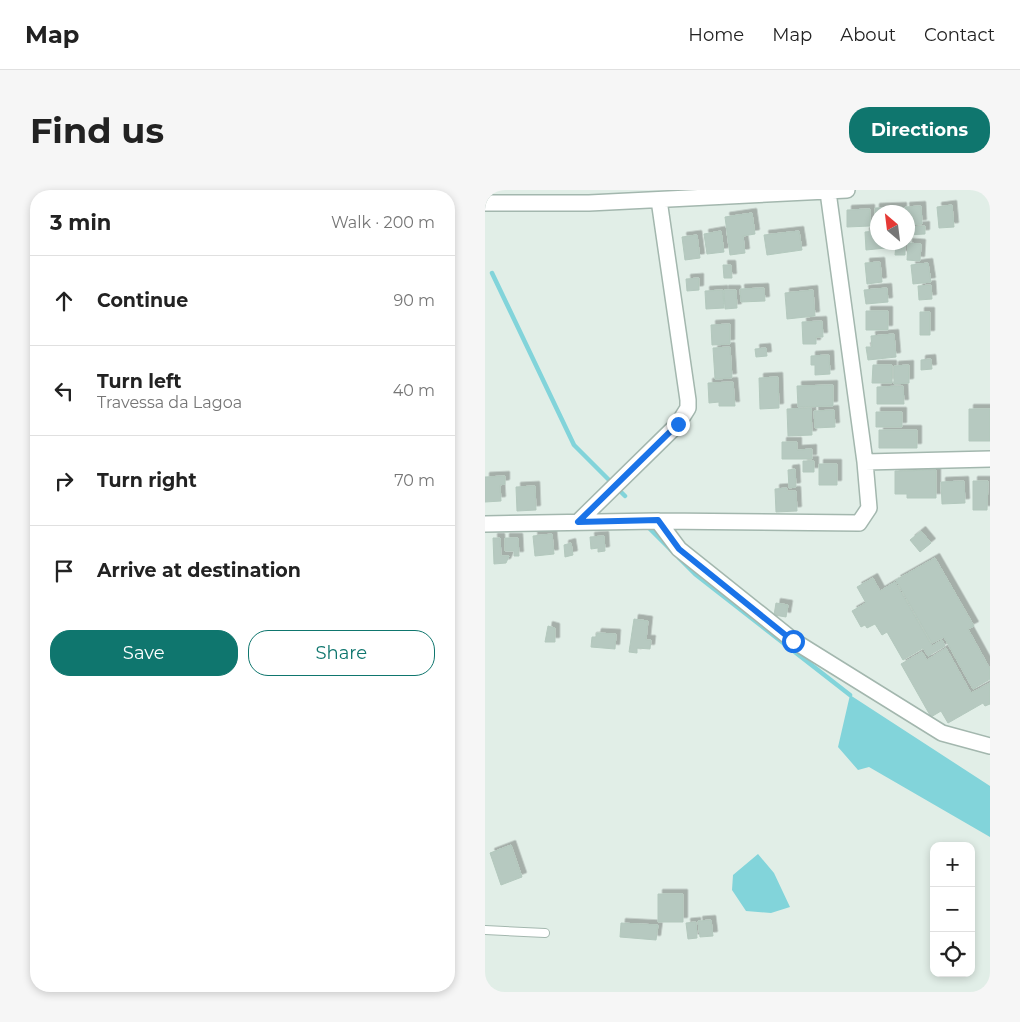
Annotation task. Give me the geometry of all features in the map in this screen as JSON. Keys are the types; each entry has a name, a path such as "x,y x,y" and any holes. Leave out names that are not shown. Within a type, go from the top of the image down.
{"street":[{"path":"485,203 589,203 847,190"},
{"path":"485,524 658,520 859,522 869,508 865,462 828,192"},
{"path":"578,522 678,424 688,408 689,400 659,200"},
{"path":"865,462 990,459"},
{"path":"658,520 679,549 793,641 942,733 990,746"}],"lane":[{"path":"485,930 545,933"}],"water":[{"path":"850,695 990,786 990,837 869,767 858,770 838,747"},
{"path":"758,854 774,873 790,907 771,913 746,911 732,890 733,875"}],"building":[{"path":"952,205 954,227 939,228 937,207"},
{"path":"915,206 921,206 922,224 915,224"},
{"path":"870,209 870,226 847,227 847,210"},
{"path":"752,213 755,234 743,236 745,253 730,255 725,217"},
{"path":"925,226 925,234 915,235 915,227"},
{"path":"721,231 724,252 707,254 704,234"},
{"path":"799,231 802,250 767,255 764,235"},
{"path":"865,232 870,232 870,250 866,250"},
{"path":"697,235 700,258 685,260 682,237"},
{"path":"915,244 921,244 920,261 907,260 908,250 915,250"},
{"path":"895,250 905,250 905,255 895,255"},
{"path":"880,262 882,282 867,284 865,263"},
{"path":"928,263 931,282 913,284 911,265"},
{"path":"723,265 731,265 732,278 724,278"},
{"path":"699,278 699,290 687,291 686,279"},
{"path":"931,285 932,299 919,300 918,286"},
{"path":"764,288 765,301 741,302 740,289"},
{"path":"887,288 888,302 866,304 864,290"},
{"path":"723,290 724,308 706,309 705,291"},
{"path":"724,290 736,290 737,308 725,309"},
{"path":"813,290 815,316 787,319 785,293"},
{"path":"866,311 888,311 888,330 866,330"},
{"path":"920,312 930,312 930,335 920,335"},
{"path":"822,321 823,337 816,337 816,344 803,344 802,322"},
{"path":"730,324 730,344 712,345 711,325"},
{"path":"894,334 896,357 868,360 866,347 872,347 871,336"},
{"path":"730,347 732,378 715,379 713,348"},
{"path":"766,348 767,356 756,357 755,349"},
{"path":"829,355 830,374 815,375 815,365 811,365 811,356"},
{"path":"931,359 932,369 921,370 921,360"},
{"path":"873,365 892,365 892,383 872,383"},
{"path":"909,365 909,383 894,384 894,366"},
{"path":"778,377 779,408 760,409 759,378"},
{"path":"733,382 735,406 719,406 719,402 709,403 708,383"},
{"path":"833,385 833,406 798,407 797,386"},
{"path":"903,386 904,404 877,404 877,387"},
{"path":"811,408 812,435 788,436 787,409"},
{"path":"969,409 990,409 990,441 969,441"},
{"path":"834,410 835,427 815,428 814,411"},
{"path":"876,412 902,412 902,427 876,427"},
{"path":"879,430 917,430 917,448 879,448"},
{"path":"782,442 797,442 797,450 812,449 812,459 782,459"},
{"path":"803,461 814,461 814,472 803,472"},
{"path":"819,464 837,464 837,485 819,485"},
{"path":"795,469 796,487 789,488 788,470"},
{"path":"936,470 936,498 907,498 907,494 895,494 895,471"},
{"path":"505,476 505,484 500,485 501,501 485,502 485,477"},
{"path":"964,481 965,503 942,504 941,482"},
{"path":"973,481 988,481 987,510 973,510"},
{"path":"535,486 536,510 517,511 516,487"},
{"path":"787,488 787,491 796,491 797,511 776,512 775,489"},
{"path":"921,531 931,543 920,552 910,540"},
{"path":"552,534 554,554 535,556 533,536"},
{"path":"604,536 605,551 598,552 598,548 591,549 590,537"},
{"path":"493,538 500,538 501,556 509,556 506,563 494,564"},
{"path":"505,538 518,538 519,556 514,556 514,551 505,551"},
{"path":"571,543 573,555 565,557 564,545"},
{"path":"935,558 974,626 968,629 990,669 990,679 973,689 944,637 932,643 896,580"},
{"path":"873,578 880,591 895,582 932,646 942,640 945,646 928,656 923,648 903,660 887,632 882,635 875,624 867,628 865,625 861,627 852,611 866,603 857,587"},
{"path":"776,603 788,605 786,617 774,615"},
{"path":"634,619 648,621 646,640 651,640 650,649 637,648 637,653 629,652"},
{"path":"548,626 555,628 555,642 545,642"},
{"path":"597,633 616,634 615,649 591,647 592,637 596,637"},
{"path":"946,648 971,693 990,683 990,704 985,706 983,703 948,723 941,711 931,717 901,664 922,652 927,660"},
{"path":"511,845 522,877 501,885 490,853"},
{"path":"658,894 683,894 683,922 658,922"},
{"path":"711,920 713,936 700,937 698,921"},
{"path":"696,922 697,938 688,939 686,923"},
{"path":"621,923 658,925 656,940 620,937"}],"waterway":[{"path":"492,273 574,445 625,496"},
{"path":"649,528 672,551"},
{"path":"679,558 695,574 850,695"}],"route":[{"path":"678,424 578,522 658,520 679,549 793,641"}]}
